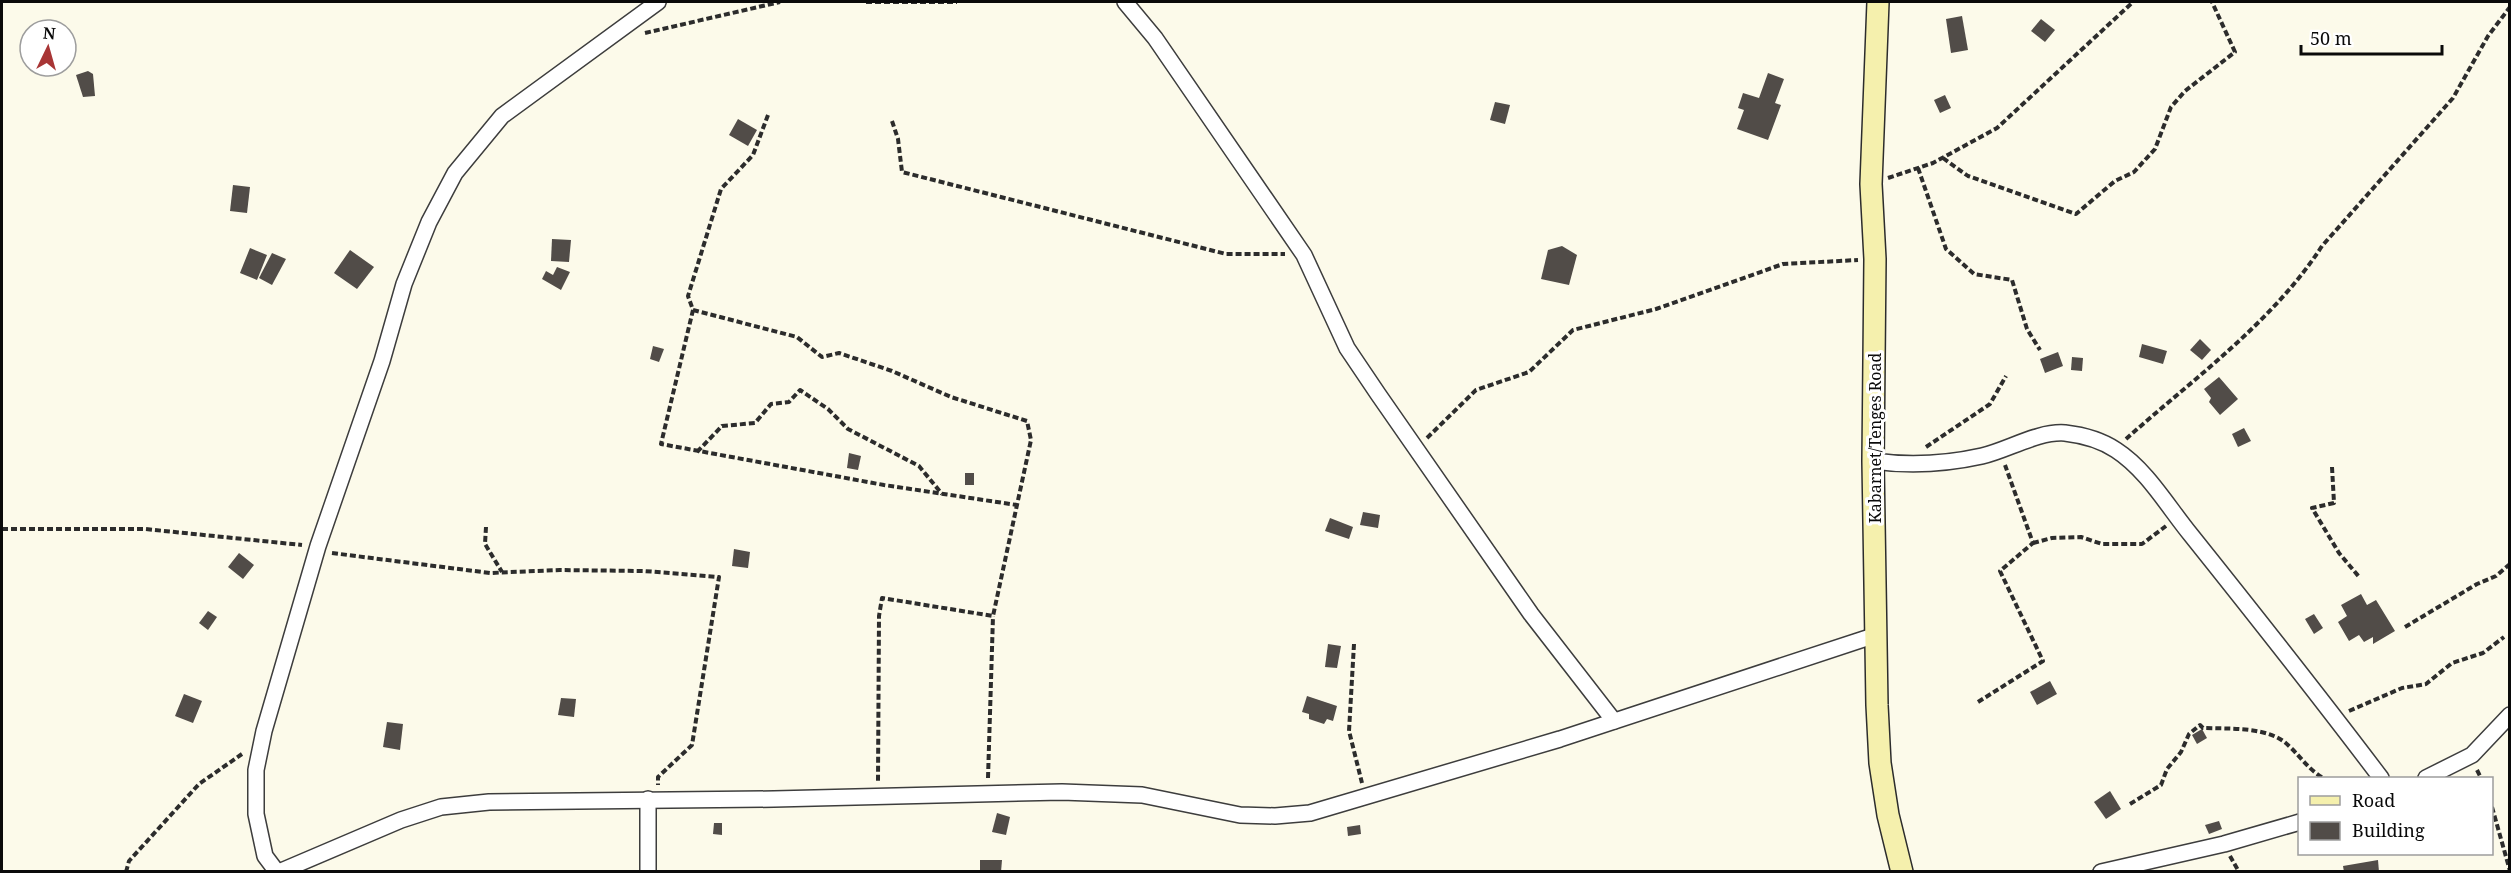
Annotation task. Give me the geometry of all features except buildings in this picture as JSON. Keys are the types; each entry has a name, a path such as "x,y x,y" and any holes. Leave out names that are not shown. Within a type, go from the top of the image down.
{"street":[{"path":"658,2 502,116 455,173 429,222 404,284 382,361 318,546 309,583 284,656 262,740 256,770 256,814 265,856 278,872 401,820 441,807 489,802 1062,792 1142,795 1240,815 1275,816 1310,813 1614,721 1876,635"},
{"path":"1125,2 1155,38 1304,255 1347,348 1418,447 1431,471 1531,614 1614,721"},
{"name":"Kabarnet/Tenges Road","path":"1878,2 1871,184 1875,259 1876,635 1880,763 1888,815 1902,872"},
{"path":"1874,461 1905,465 1982,456 2061,433 2084,436 2115,449 2135,465 2380,777"},
{"path":"2428,777 2472,755 2510,715"},
{"path":"648,872 653,798"},
{"path":"2101,872 2224,844 2298,823"}],"path":[{"path":"634,36 780,2"},
{"path":"866,2 957,2"},
{"path":"1871,184 1943,158 1997,128 2133,2"},
{"path":"1943,158 1968,176 2076,214 2115,181 2134,172 2155,149 2171,107 2185,91 2235,52 2212,2"},
{"path":"2115,449 2266,317 2308,268 2322,246 2452,98 2488,36 2510,7"},
{"path":"768,115 753,155 721,189 688,296 693,310 661,444 942,494 1017,505"},
{"path":"892,121 898,139 902,172 1226,254 1304,255"},
{"path":"1918,168 1946,249 1974,274 2012,280 2027,329 2040,350"},
{"path":"1418,447 1476,390 1529,372 1573,330 1656,309 1783,264 1875,259"},
{"path":"693,310 797,337 822,357 839,353 892,371 951,396 1027,421 1031,440 993,616 988,794"},
{"path":"1905,465 1933,442 1990,404 2006,376"},
{"path":"698,452 722,426 755,423 771,404 789,402 800,390 828,409 848,429 919,466 942,494"},
{"path":"1999,450 2033,543"},
{"path":"2332,467 2334,503 2312,508 2339,553 2360,578"},
{"path":"1978,702 2043,661 2000,571 2033,543 2052,538 2081,537 2102,544 2142,544 2177,518"},
{"path":"486,527 485,544 502,572"},
{"path":"2,529 145,529 318,546 336,555 419,566 502,572 644,571 719,577 692,745 658,777 653,798"},
{"path":"2405,627 2477,584 2496,576 2510,564"},
{"path":"878,797 879,616 882,598 993,616"},
{"path":"2335,719 2402,688 2426,684 2452,663 2483,653 2504,637"},
{"path":"1354,644 1349,731 1365,798"},
{"path":"2130,804 2161,785 2167,768 2181,752 2189,734 2200,725 2203,728 2265,734 2288,744 2307,769 2321,777"},
{"path":"126,872 129,861 199,784 262,740"},
{"path":"2493,811 2510,871"}]}
